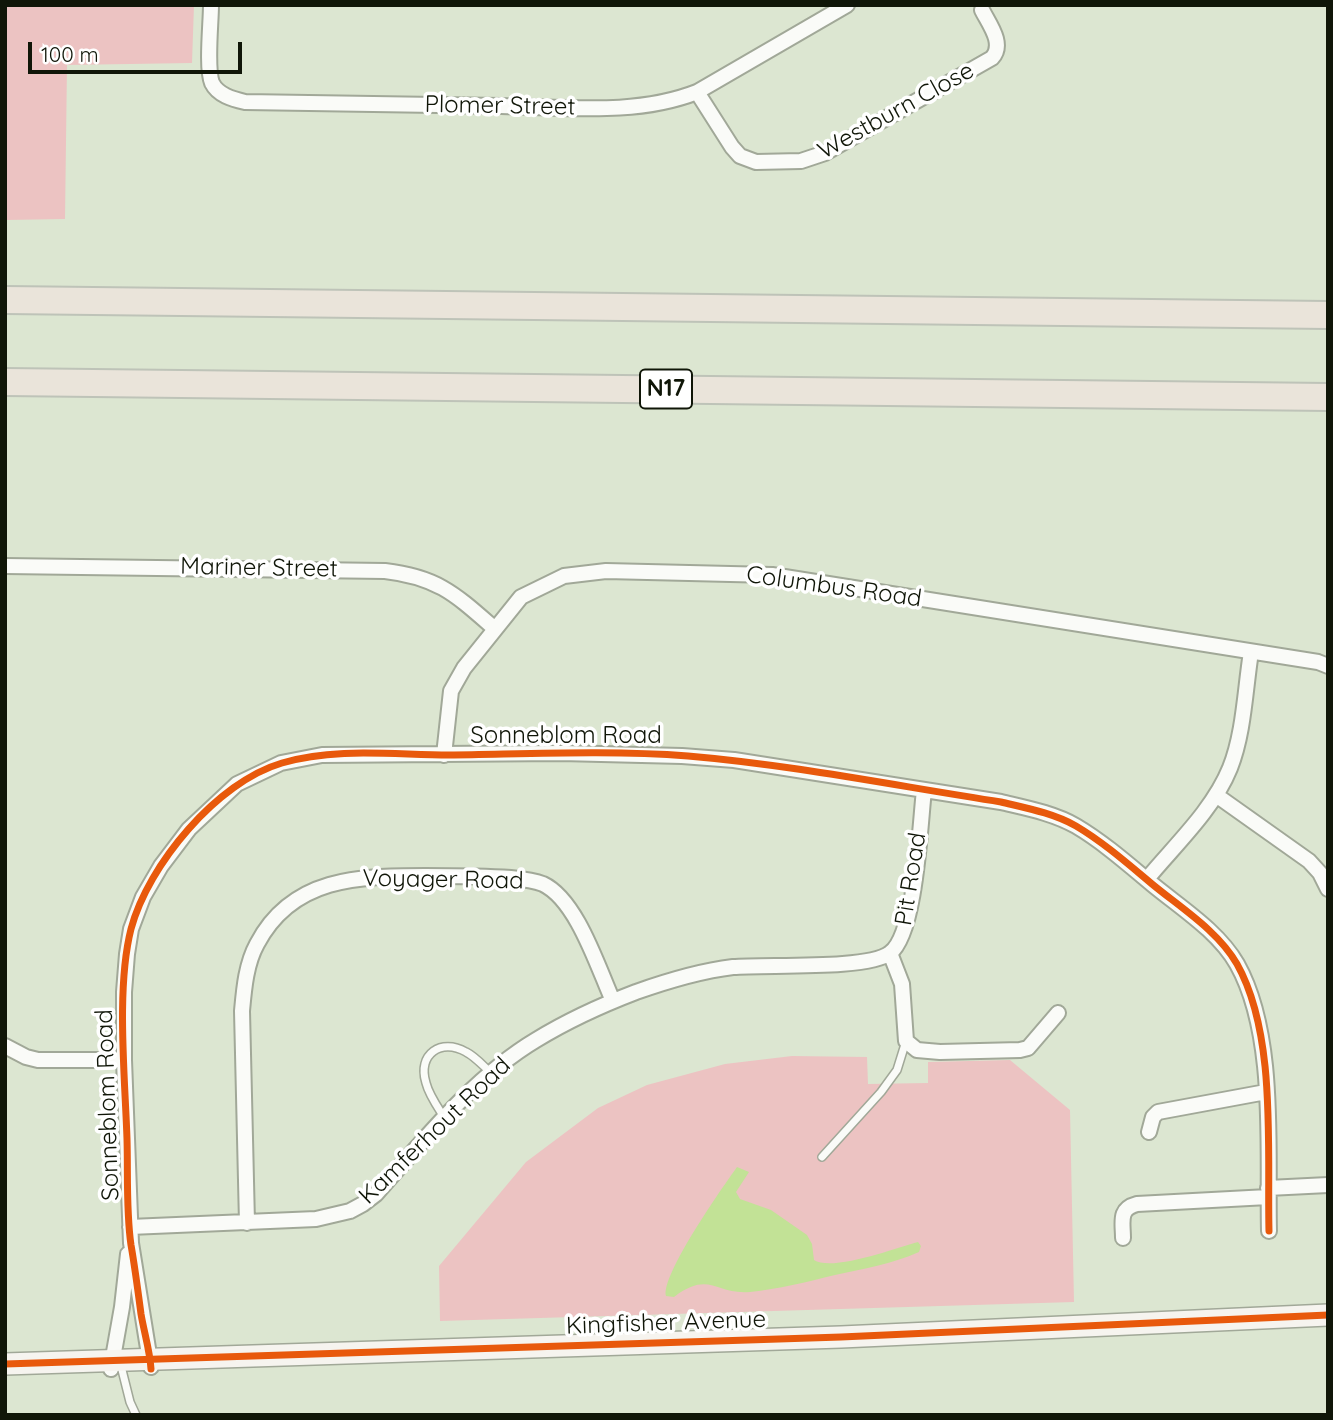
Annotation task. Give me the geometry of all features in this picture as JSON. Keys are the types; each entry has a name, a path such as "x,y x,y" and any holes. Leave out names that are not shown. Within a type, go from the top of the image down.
{"highway":[{"path":"5,300 1328,315"},
{"name":"N17","path":"5,382 1328,397"}],"street":[{"name":"Plomer Street","path":"211,5 210,74 213,85 231,99 244,102 594,107 655,104 697,92 847,5"},
{"name":"Westburn Close","path":"697,92 732,147 748,160 774,163 813,159 992,58 997,53 997,44 982,10"},
{"name":"Mariner Street","path":"5,565 210,567 411,574 443,587 495,629"},
{"name":"Columbus Road","path":"444,755 451,691 464,668 521,597 564,576 606,571 772,575 1328,666"},
{"path":"1147,879 1216,795 1230,767 1238,738 1251,652"},
{"name":"Sonneblom Road","path":"151,1365 130,1227 124,992 131,929 143,897 161,866 189,829 211,807 237,785 281,763 322,755 561,753 734,760 1001,802 1042,812 1075,826 1147,879 1219,941 1236,963 1250,991 1257,1019 1266,1092 1269,1231"},
{"name":"Pit Road","path":"906,1041 902,984 890,953 899,943 911,906 924,790"},
{"path":"1216,795 1309,861 1328,888"},
{"name":"Voyager Road","path":"247,1223 242,1012 244,985 256,944 281,912 301,897 324,885 371,876 510,878 527,879 545,885 559,895 570,909 613,1001"},
{"name":"Kamferhout Road","path":"130,1227 247,1223 334,1216 363,1205 376,1194 444,1117 491,1073 534,1041 613,1001 667,981 713,970 839,964 890,953"},
{"path":"906,1041 917,1050 940,1052 1020,1050 1028,1048 1058,1013"},
{"path":"5,1046 38,1060 124,1059"},
{"path":"1149,1132 1158,1112 1266,1092"},
{"path":"1123,1238 1124,1212 1126,1208 1137,1203 1268,1193 1328,1185"},
{"name":"Sonneblom Road","path":"115,1367 131,1243"},
{"name":"Kingfisher Avenue","path":"5,1373 1328,1315"},
{"name":"Kingfisher Avenue","path":"151,1365 1328,1329"},
{"name":"Kingfisher Avenue","path":"5,1364 115,1367"}],"lane":[{"path":"822,1157 881,1092 897,1070 906,1041"},
{"path":"444,1117 425,1082 424,1066 429,1055 438,1048 452,1046 467,1052 491,1073"},
{"path":"115,1367 136,1415"}],"shaded area":[{"path":"5,5 194,5 192,63 67,65 65,219 5,220"},
{"path":"792,1056 867,1057 868,1084 928,1083 928,1062 1010,1060 1070,1110 1074,1302 440,1321 439,1266 526,1162 598,1108 647,1085 725,1064"},
{"path":"737,1167 749,1172 736,1192 740,1199 771,1210 807,1235 812,1244 814,1260 823,1263 849,1261 918,1242 921,1246 919,1252 877,1266 771,1289 738,1292 705,1284 686,1289 674,1297 666,1296 667,1285 682,1251"}],"cycle path":[{"path":"151,1369 131,1245 128,1206 123,1005 126,952 131,929 140,904 169,853 210,807 233,788 258,773 282,763 323,755 598,753 688,756 806,770 1001,802 1067,821 1106,846 1198,921 1220,941 1237,964 1250,993 1259,1024 1264,1059 1269,1130 1269,1231"},
{"path":"5,1364 841,1337 1328,1315"}]}
